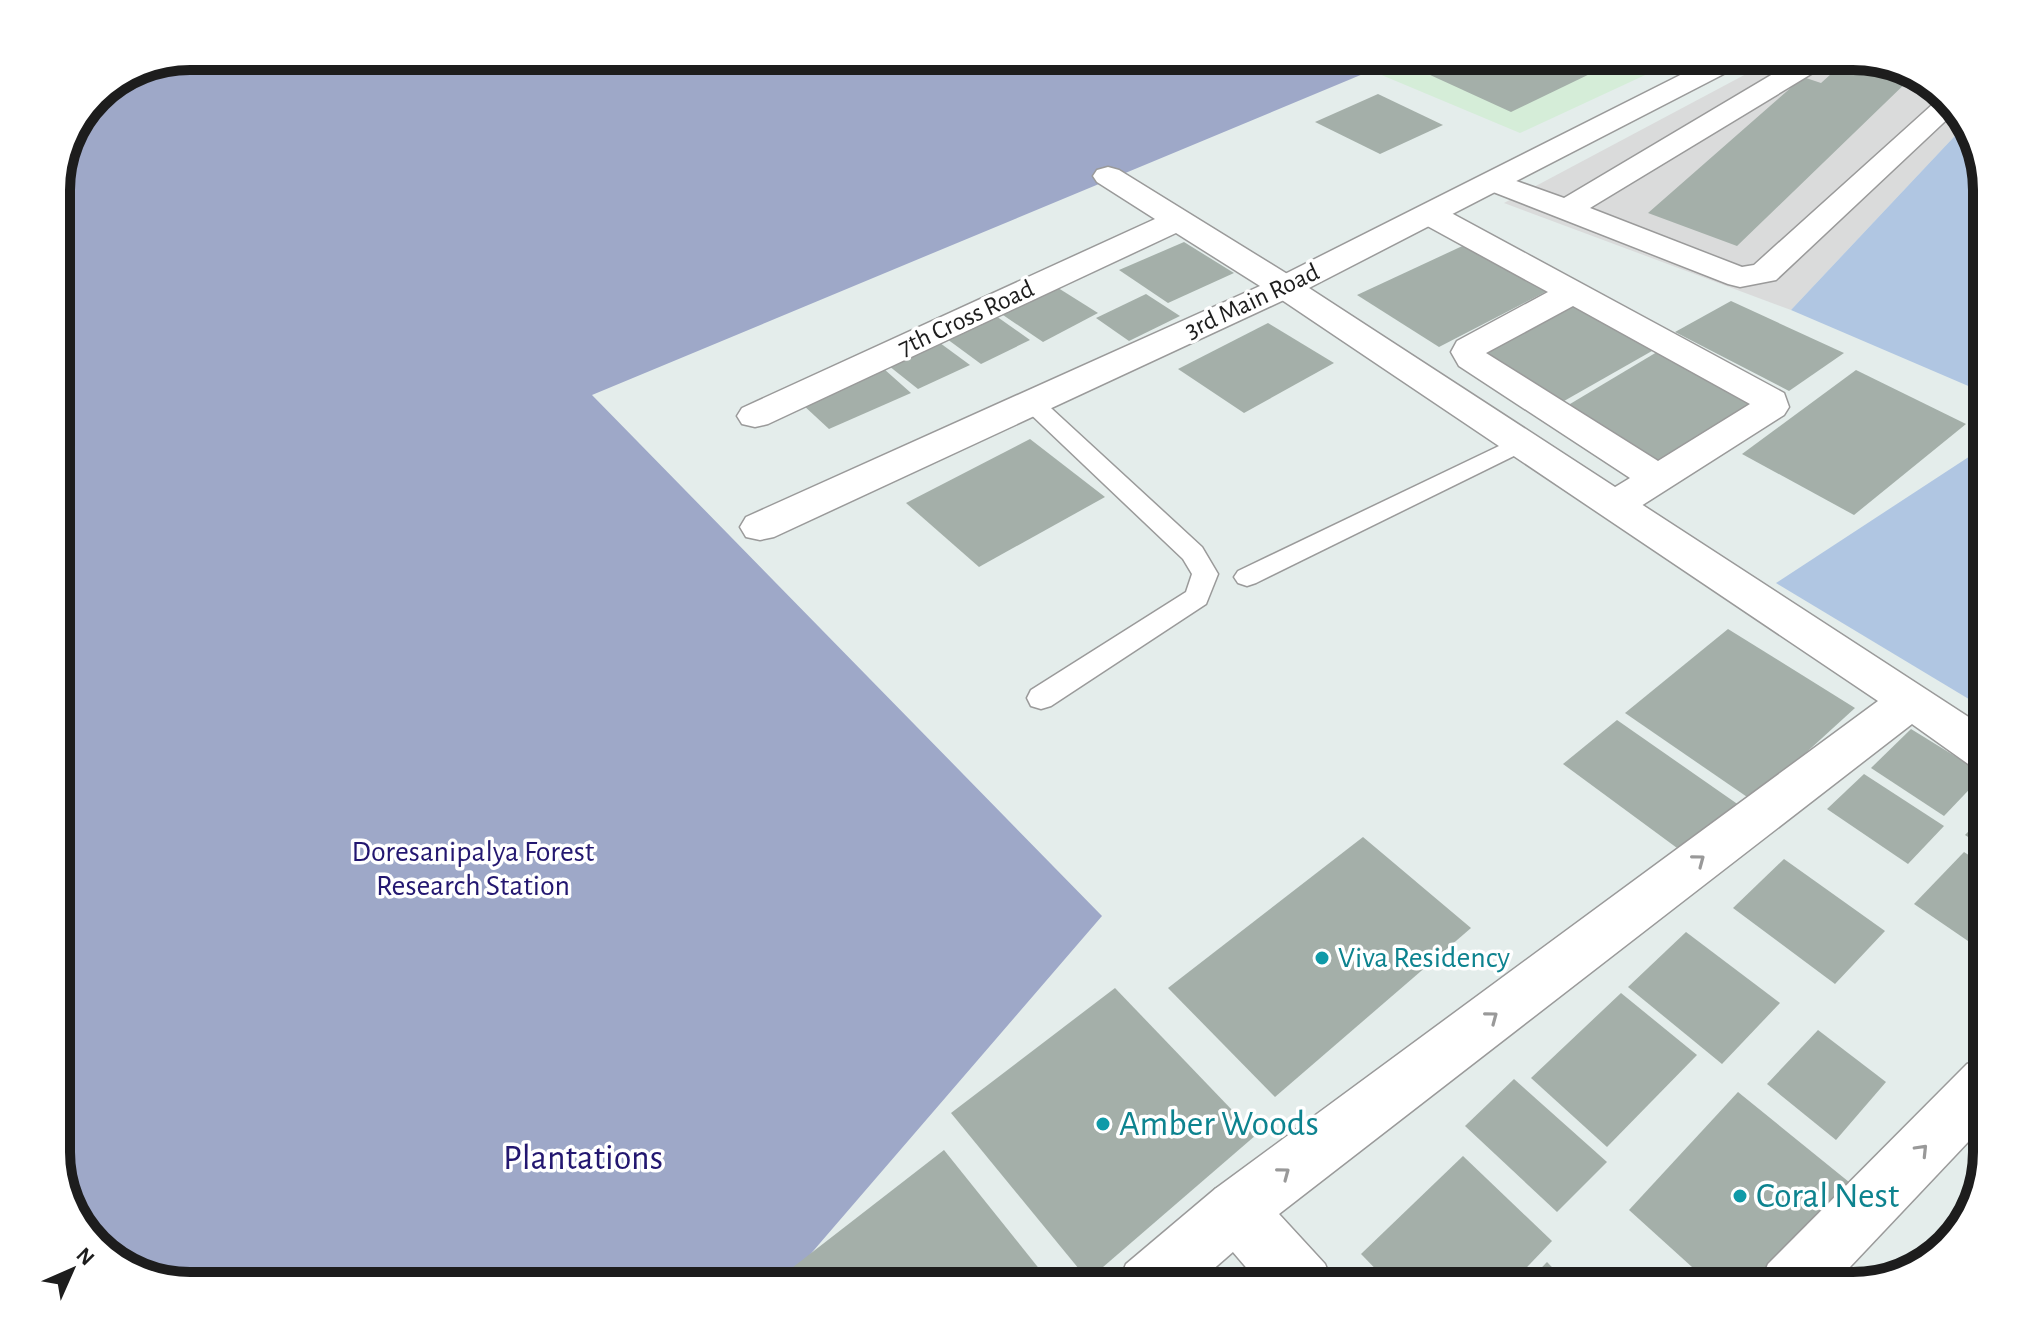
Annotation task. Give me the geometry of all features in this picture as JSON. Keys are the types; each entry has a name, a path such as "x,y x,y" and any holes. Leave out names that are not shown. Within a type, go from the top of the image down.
{"street":[{"name":"3rd Main Road","path":"760,527 1285,287 1711,70"},
{"path":"1566,210 1799,70"},
{"path":"1494,182 1729,273 1753,277 1764,273 1941,109"},
{"path":"1108,176 1285,287 1616,504 1973,743"},
{"path":"1431,215 1771,401 1771,407 1616,504"},
{"name":"7th Cross Road","path":"755,416 1178,220"},
{"path":"1574,292 1469,348 1471,359 1658,478"},
{"path":"1164,1272 1236,1210 1911,700"},
{"path":"1804,1272 1973,1097"},
{"path":"1236,1210 1291,1272"}],"lane":[{"path":"1031,402 1193,553 1205,574 1197,597 1041,698"},
{"path":"1247,577 1522,443"}],"shaded area":[{"path":"1374,70 1656,70 1520,133 1372,71"},
{"path":"1754,70 1853,70 1891,76 1920,90 1932,100 1958,132 1791,310 1504,203"},
{"path":"1958,132 1971,167 1973,190 1973,388 1791,310"},
{"path":"1973,454 1973,702 1776,583"}],"green space":[{"name":"Doresanipalya Forest Research Station","path":"190,70 1373,70 592,395 1102,916 795,1272 190,1272 152,1266 137,1260 112,1243 112,1230 99,1230 86,1212 76,1190 70,1160 70,182 79,144 90,123 105,105 123,90 144,79 167,72"}],"building":[{"path":"1419,70 1598,70 1511,112"},
{"path":"1835,70 1868,71 1906,82 1737,246 1648,213 1803,77 1821,83"},
{"path":"1378,94 1443,125 1380,154 1315,122"},
{"path":"1184,242 1234,273 1168,303 1119,270"},
{"path":"1471,242 1553,288 1439,347 1357,295"},
{"path":"1055,286 1098,313 1043,342 1000,313"},
{"path":"1146,294 1180,316 1129,341 1096,318"},
{"path":"1577,301 1659,347 1557,405 1474,355"},
{"path":"1731,301 1844,353 1789,391 1675,332"},
{"path":"996,316 1030,340 981,364 947,339"},
{"path":"1268,323 1334,363 1244,413 1178,369"},
{"path":"940,343 970,365 918,389 889,366"},
{"path":"1662,349 1763,404 1666,467 1565,407"},
{"path":"884,369 911,393 829,429 802,404"},
{"path":"1856,370 1966,424 1854,515 1742,454"},
{"path":"1030,439 1105,497 979,567 906,503"},
{"path":"1728,629 1855,708 1753,801 1625,713"},
{"path":"1617,720 1746,810 1692,859 1563,764"},
{"path":"1911,729 1973,767 1973,786 1944,816 1871,768"},
{"path":"1864,774 1944,826 1908,864 1827,809"},
{"path":"1973,827 1973,840 1965,835"},
{"name":"Viva Residency","path":"1363,837 1471,928 1275,1097 1168,988"},
{"path":"1964,852 1973,858 1973,944 1914,904"},
{"path":"1784,859 1885,931 1835,984 1733,908"},
{"path":"1686,932 1780,1003 1722,1064 1628,987"},
{"name":"Amber Woods","path":"1115,988 1256,1135 1097,1272 1081,1272 951,1113"},
{"path":"1621,993 1697,1055 1607,1147 1531,1078"},
{"path":"1818,1030 1886,1082 1836,1140 1767,1084"},
{"path":"1514,1079 1607,1162 1557,1212 1465,1126"},
{"name":"Coral Nest","path":"1738,1092 1849,1182 1773,1272 1698,1272 1629,1210"},
{"path":"944,1150 1042,1272 789,1272"},
{"path":"1463,1156 1552,1241 1522,1272 1378,1272 1361,1254"},
{"path":"1547,1262 1557,1272 1537,1272"}],"place":[{"name":"Viva Residency","path":"1322,958"},
{"name":"Amber Woods","path":"1103,1124"},
{"name":"Coral Nest","path":"1740,1196"}],"park label":[{"name":"Plantations","path":"583,1158"}]}
